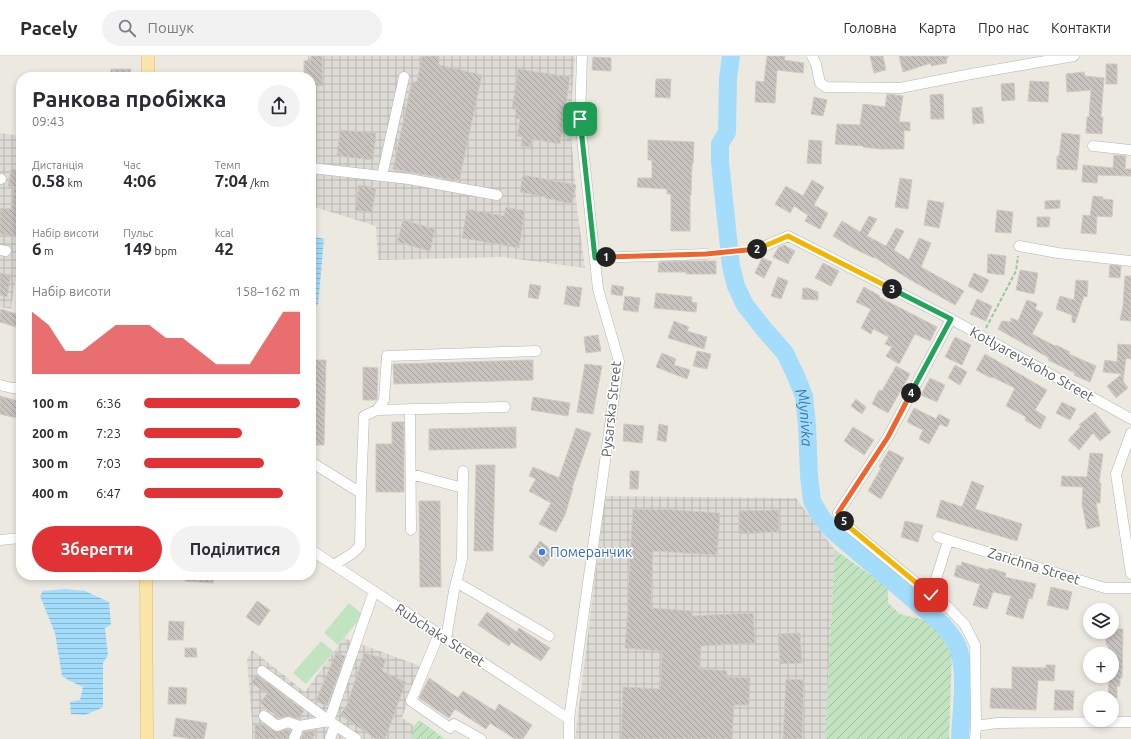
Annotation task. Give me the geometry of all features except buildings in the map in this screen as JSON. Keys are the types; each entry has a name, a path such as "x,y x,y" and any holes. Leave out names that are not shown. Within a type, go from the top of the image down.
{"main road":[{"path":"148,56 148,72"},
{"path":"146,580 147,739"}],"street":[{"name":"Pysarska Street","path":"570,739 570,719 620,361 598,289 580,119 582,56"},
{"path":"812,56 816,64 820,82 826,87 900,88 1074,56"},
{"path":"382,176 404,77"},
{"path":"1093,146 1131,150"},
{"path":"316,169 409,179 498,195"},
{"name":"Kotlyarevskoho Street","path":"760,248 788,236 951,319 1131,419"},
{"path":"1020,246 1058,253 1131,261"},
{"path":"595,258 706,254"},
{"path":"951,319 888,437 838,513 848,526 931,595 948,607 965,625 975,645 975,739"},
{"path":"378,410 384,400 387,356 536,351"},
{"path":"0,385 16,388"},
{"path":"334,565 353,553 360,546 364,416 378,410 505,407"},
{"path":"410,409 411,530"},
{"path":"1131,433 1116,474 1131,574"},
{"path":"316,465 361,494"},
{"path":"463,471 462,559 443,636 410,701 450,728 454,724 481,739"},
{"path":"411,474 463,488"},
{"name":"Zarichna Street","path":"938,537 1106,588 1131,588"},
{"path":"0,540 16,538"},
{"path":"931,595 948,541"},
{"name":"Rubchaka Street","path":"316,553 570,719"},
{"path":"456,582 549,636"},
{"path":"330,739 332,723 374,592"},
{"path":"262,671 356,739"},
{"path":"264,716 277,726 288,722 299,726 332,723"},
{"path":"976,726 997,723 1131,722"},
{"path":"294,739 299,726"}],"path":[{"path":"982,336 1016,271 1020,246"},
{"path":"706,254 760,248"}],"shaded area":[{"path":"308,56 575,56 570,122 577,208 585,268 503,257 378,260 376,226 316,208 316,72 306,72"},
{"path":"0,133 16,135 16,276 11,309 0,307"},
{"path":"605,496 796,498 835,550 825,739 575,739"},
{"path":"344,638 420,666 402,718 414,726 411,739 252,739 247,660 252,650 305,692"}],"green space":[{"path":"835,550 888,587 888,603 900,614 932,622 946,635 952,652 949,739 825,739"},
{"path":"349,603 363,615 338,645 324,633"},
{"path":"321,641 334,652 306,684 293,673"},
{"path":"419,720 445,739 411,739 414,726"}],"water":[{"path":"316,237 324,239 318,305 316,305"},
{"path":"65,589 85,591 109,602 111,625 105,628 108,655 103,663 103,707 85,715 71,714 70,702 80,700 83,687 62,676 55,633 40,596 43,591"}],"waterway":[{"name":"Mlynivka","path":"731,56 728,78 727,132 720,144 720,162 731,266 736,286 745,305 785,353 804,396 812,501 821,517 832,530 943,625 957,645 963,679 960,739"}],"place":[{"name":"Померанчик","path":"542,552"}],"route":[{"path":"580,119 595,258 706,254 760,248 788,236 951,319 888,437 838,513 848,526 931,595"}]}
